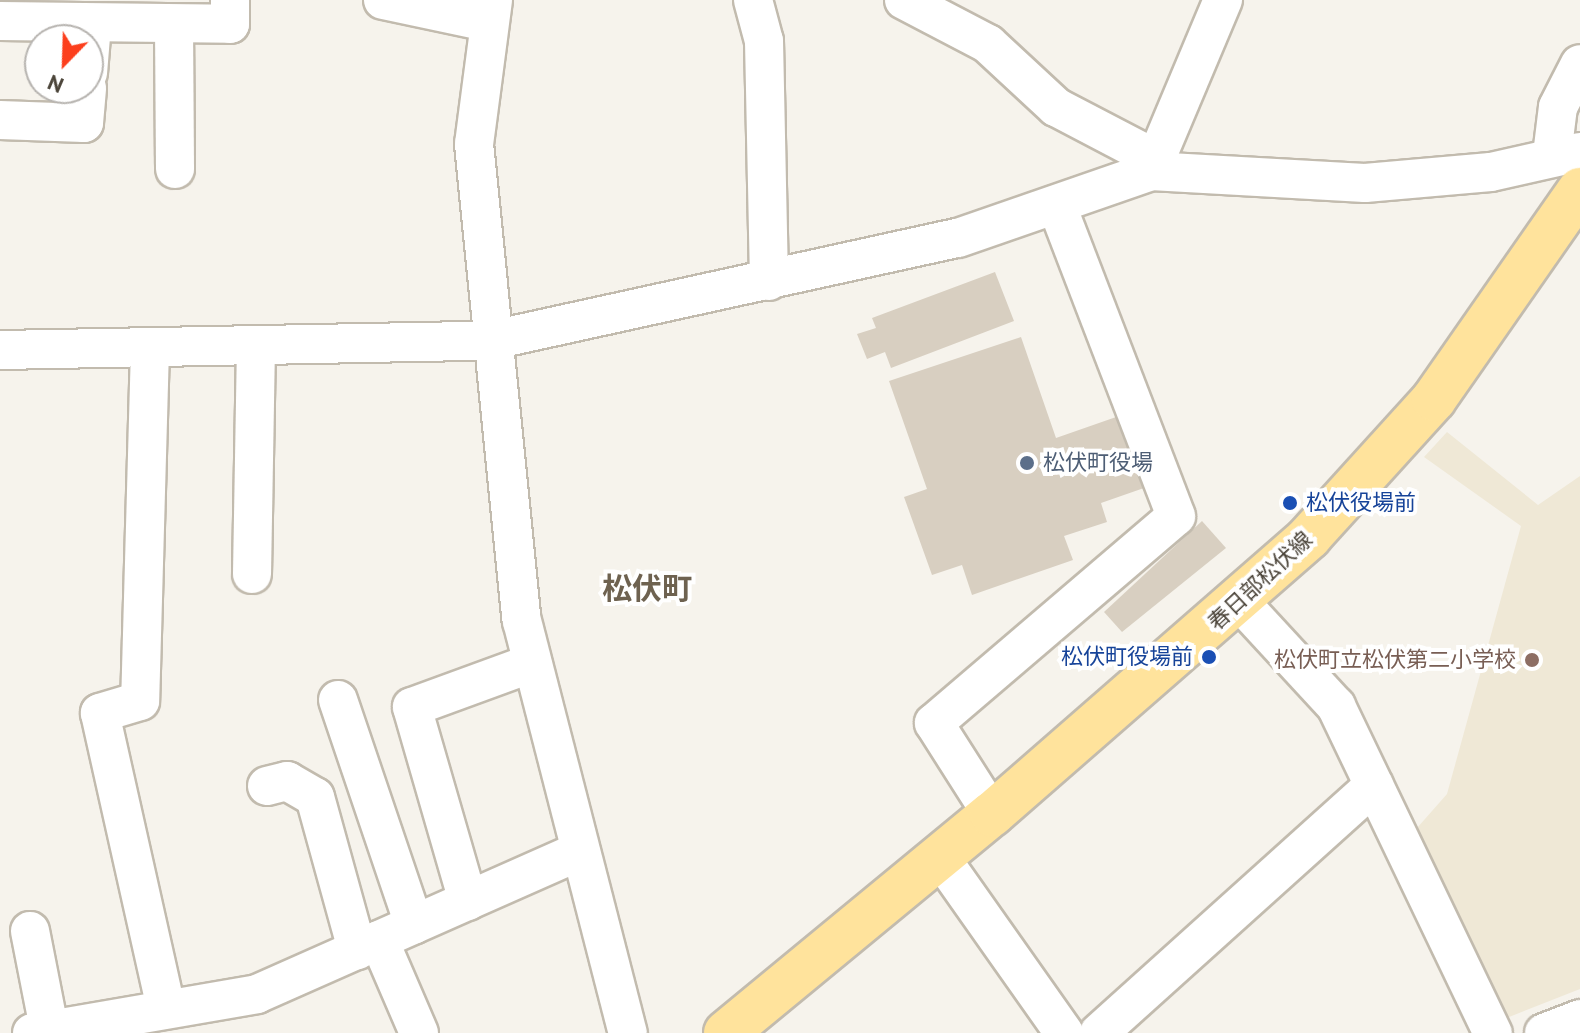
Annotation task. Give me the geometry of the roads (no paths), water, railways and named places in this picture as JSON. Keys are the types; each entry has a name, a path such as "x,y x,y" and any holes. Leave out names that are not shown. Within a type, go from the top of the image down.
{"main road":[{"name":"春日部松伏線","path":"726,1033 992,814 1240,602 1434,399 1580,190"}],"street":[{"path":"104,24 230,24 230,0"},
{"path":"383,0 490,11 474,144 488,341 532,663 578,852 628,1033"},
{"path":"753,0 764,41 769,281"},
{"path":"904,0 988,44 1056,107 1144,153 1151,171"},
{"path":"1151,171 1223,0"},
{"path":"0,21 92,24"},
{"path":"174,25 175,169"},
{"path":"0,350 488,341 769,281 1058,208 1151,171 1365,183 1491,172 1566,153 1558,107 1580,64"},
{"path":"0,120 84,123 86,104"},
{"path":"992,814 934,723 1176,516 1058,208"},
{"path":"252,574 256,346"},
{"path":"150,348 140,701 100,713 185,1016"},
{"path":"1240,602 1336,706 1493,1033"},
{"path":"468,901 412,707 532,663"},
{"path":"338,700 414,925"},
{"path":"267,786 287,781 315,797 368,945 419,1033"},
{"path":"1099,1033 1374,785"},
{"path":"30,931 44,1032 185,1016 257,994 578,852"},
{"path":"940,857 1064,1033"},
{"path":"1544,1033 1580,1019"}],"place":[{"name":"松伏町役場","path":"1027,463"},
{"name":"松伏役場前","path":"1290,503"},
{"name":"松伏町役場前","path":"1209,657"},
{"name":"松伏町立松伏第二小学校","path":"1532,660"}],"district":[{"name":"松伏町","path":"647,588"}]}
